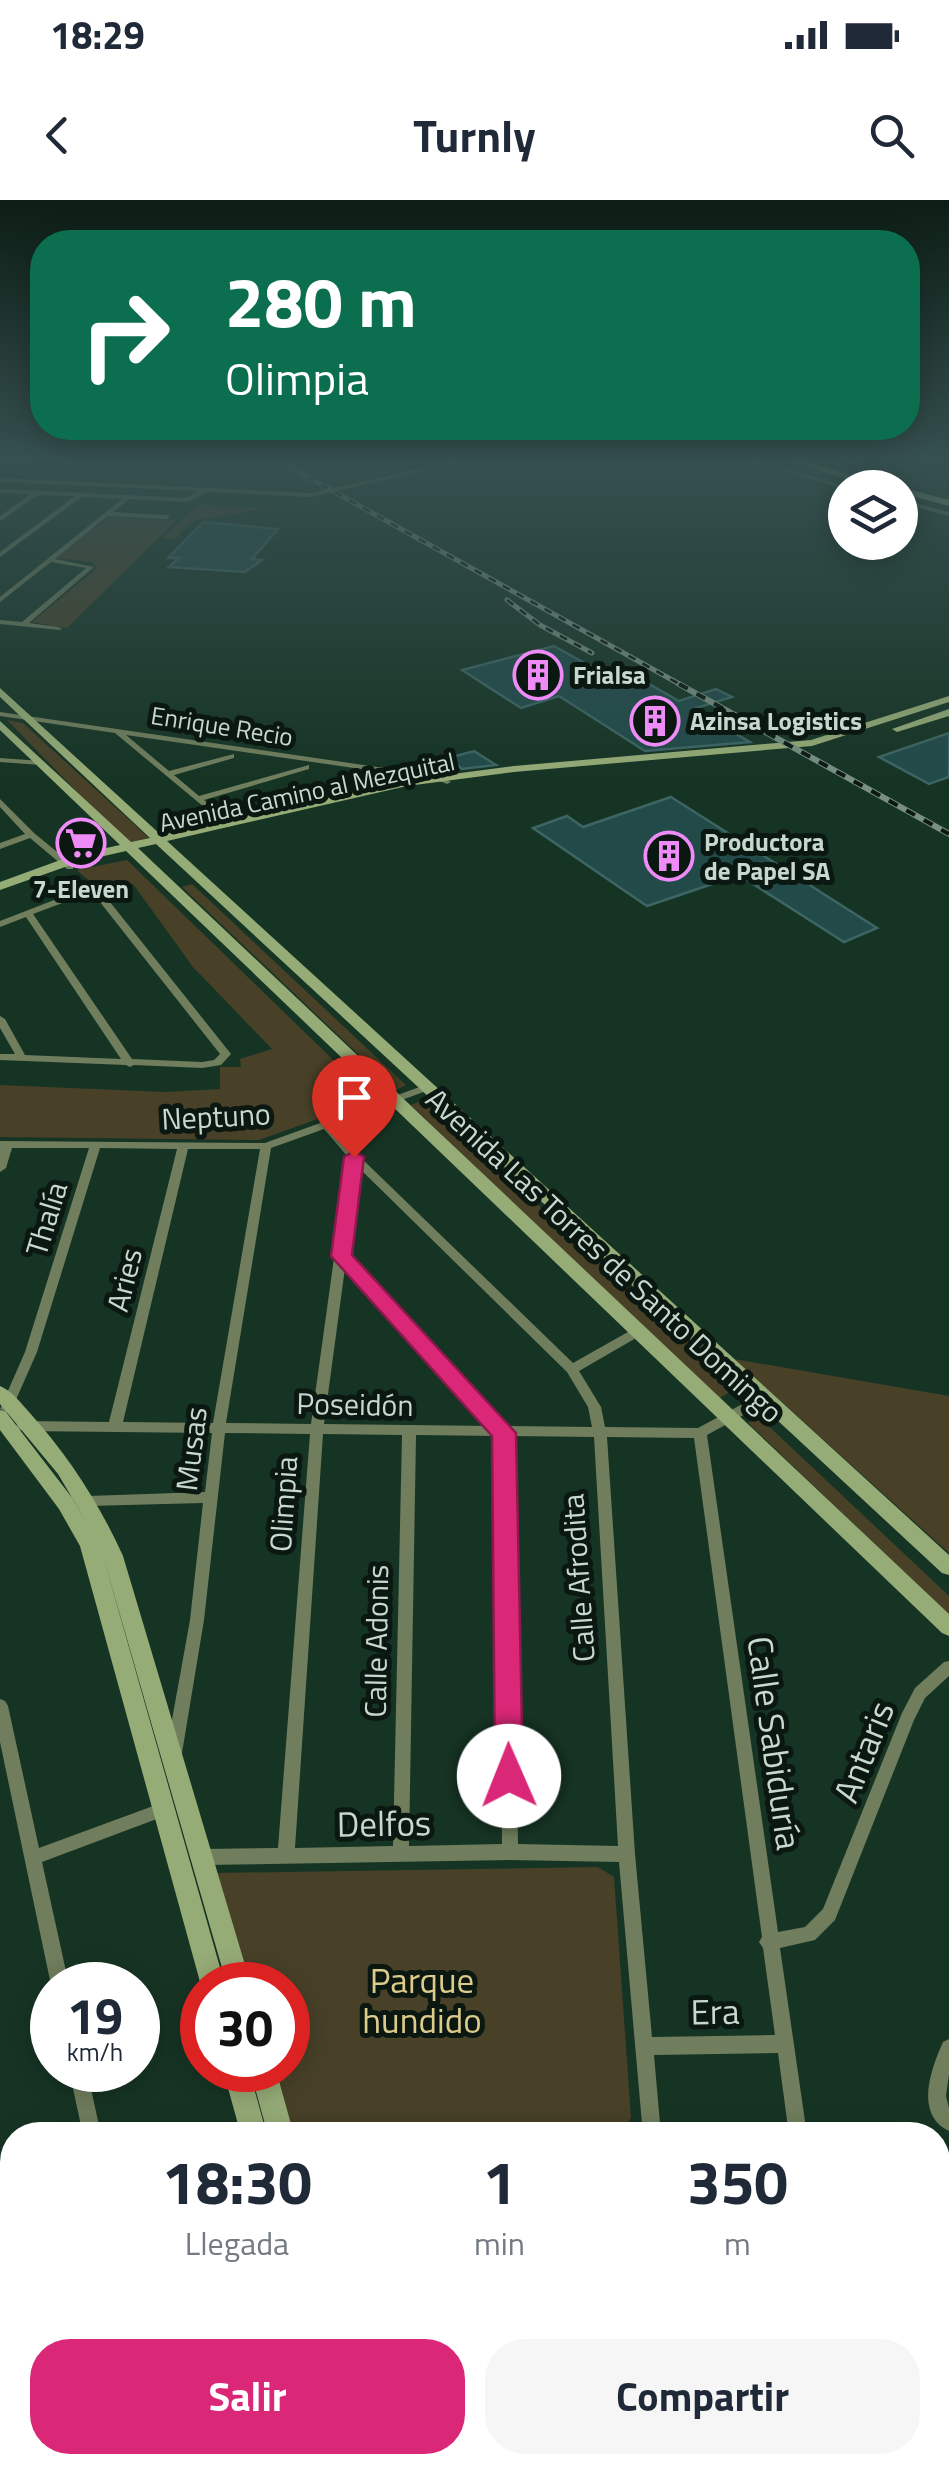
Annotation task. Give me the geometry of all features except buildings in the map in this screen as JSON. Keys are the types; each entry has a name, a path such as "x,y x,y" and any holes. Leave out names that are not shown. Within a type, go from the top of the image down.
{"street":[{"path":"0,600 40,567"},
{"path":"24,624 91,567"},
{"path":"0,622 58,629"},
{"name":"Avenida Las Torres de Santo Domingo","path":"0,690 424,1088 949,1568"},
{"path":"803,747 947,704"},
{"path":"803,747 868,738 947,704"},
{"name":"Enrique Recio","path":"0,714 443,780"},
{"name":"Avenida Las Torres de Santo Domingo","path":"0,724 949,1627"},
{"path":"116,731 228,824"},
{"path":"854,731 868,738"},
{"name":"Avenida Camino al Mezquital","path":"163,842 228,824 443,780 803,747"},
{"path":"170,773 230,756"},
{"path":"0,760 41,763"},
{"path":"200,798 306,767"},
{"name":"Avenida Camino al Mezquital","path":"0,890 67,865 443,780"},
{"path":"0,802 67,865"},
{"path":"0,846 31,835"},
{"path":"174,889 178,878 200,876"},
{"path":"0,924 92,892 102,897 226,1054 221,1061 202,1065 0,1056"},
{"path":"28,913 130,1064"},
{"path":"0,1019 22,1058"},
{"name":"Neptuno","path":"4,1144 266,1146 424,1088"},
{"name":"Calle Afrodita","path":"327,1125 354,1157 572,1370 594,1407 600,1433 627,1854 651,2122"},
{"path":"0,1168 4,1144"},
{"name":"Thalía","path":"4,1411 31,1352 95,1145"},
{"name":"Aries","path":"116,1426 183,1146"},
{"name":"Musas","path":"173,1760 197,1620 219,1427 266,1146"},
{"name":"Olimpia","path":"286,1856 317,1430 354,1157"},
{"path":"342,1256 504,1433 510,1852"},
{"path":"572,1370 639,1331"},
{"path":"700,1434 766,1398"},
{"path":"4,1411 32,1425 88,1501 113,1556 233,1962"},
{"path":"4,1411 90,1545 206,1962"},
{"name":"Poseidón","path":"32,1425 700,1434"},
{"name":"Calle Adonis","path":"401,1854 409,1430"},
{"name":"Calle Sabiduría","path":"700,1434 796,2122"},
{"path":"88,1501 210,1497"},
{"name":"Antaris","path":"768,1942 808,1934 829,1914 907,1718 920,1693 949,1667"},
{"path":"0,1706 55,1962"},
{"path":"34,1857 164,1809"},
{"name":"Delfos","path":"203,1857 627,1854"},
{"name":"Era","path":"646,2046 785,2044"},
{"path":"949,2048 936,2091 939,2110 949,2122"},
{"path":"83,2092 89,2122"},
{"path":"242,2092 250,2122"},
{"path":"268,2092 277,2122"}],"green space":[{"path":"129,567 67,628 32,622 97,568"},
{"path":"7,720 23,723 149,838 127,843"},
{"path":"127,860 376,1098 259,1140 0,1137 0,1085 165,1092 220,1089 220,1067 241,1067 240,1059 272,1049 193,967 133,884 102,886 77,870"},
{"path":"192,884 406,1085 396,1090 182,887"},
{"path":"423,1100 738,1387 717,1400 411,1105"},
{"path":"734,1359 949,1396 949,1553"},
{"path":"759,1417 949,1596 949,1615 748,1423"},
{"name":"Parque hundido","path":"598,1867 614,1877 631,2118 628,2122 283,2122 274,2092 310,2092 310,1962 237,1962 216,1873"}],"railway":[{"path":"469,567 683,686"},
{"path":"507,600 540,625 592,653"},
{"path":"679,684 949,834"}],"place":[{"name":"Frialsa","path":"538,675"},
{"name":"Azinsa Logistics","path":"655,721"},
{"name":"7-Eleven","path":"81,843"},
{"name":"Productora de Papel SA","path":"669,856"}],"route":[{"path":"354,1157 342,1256 504,1433 509,1776"}]}
